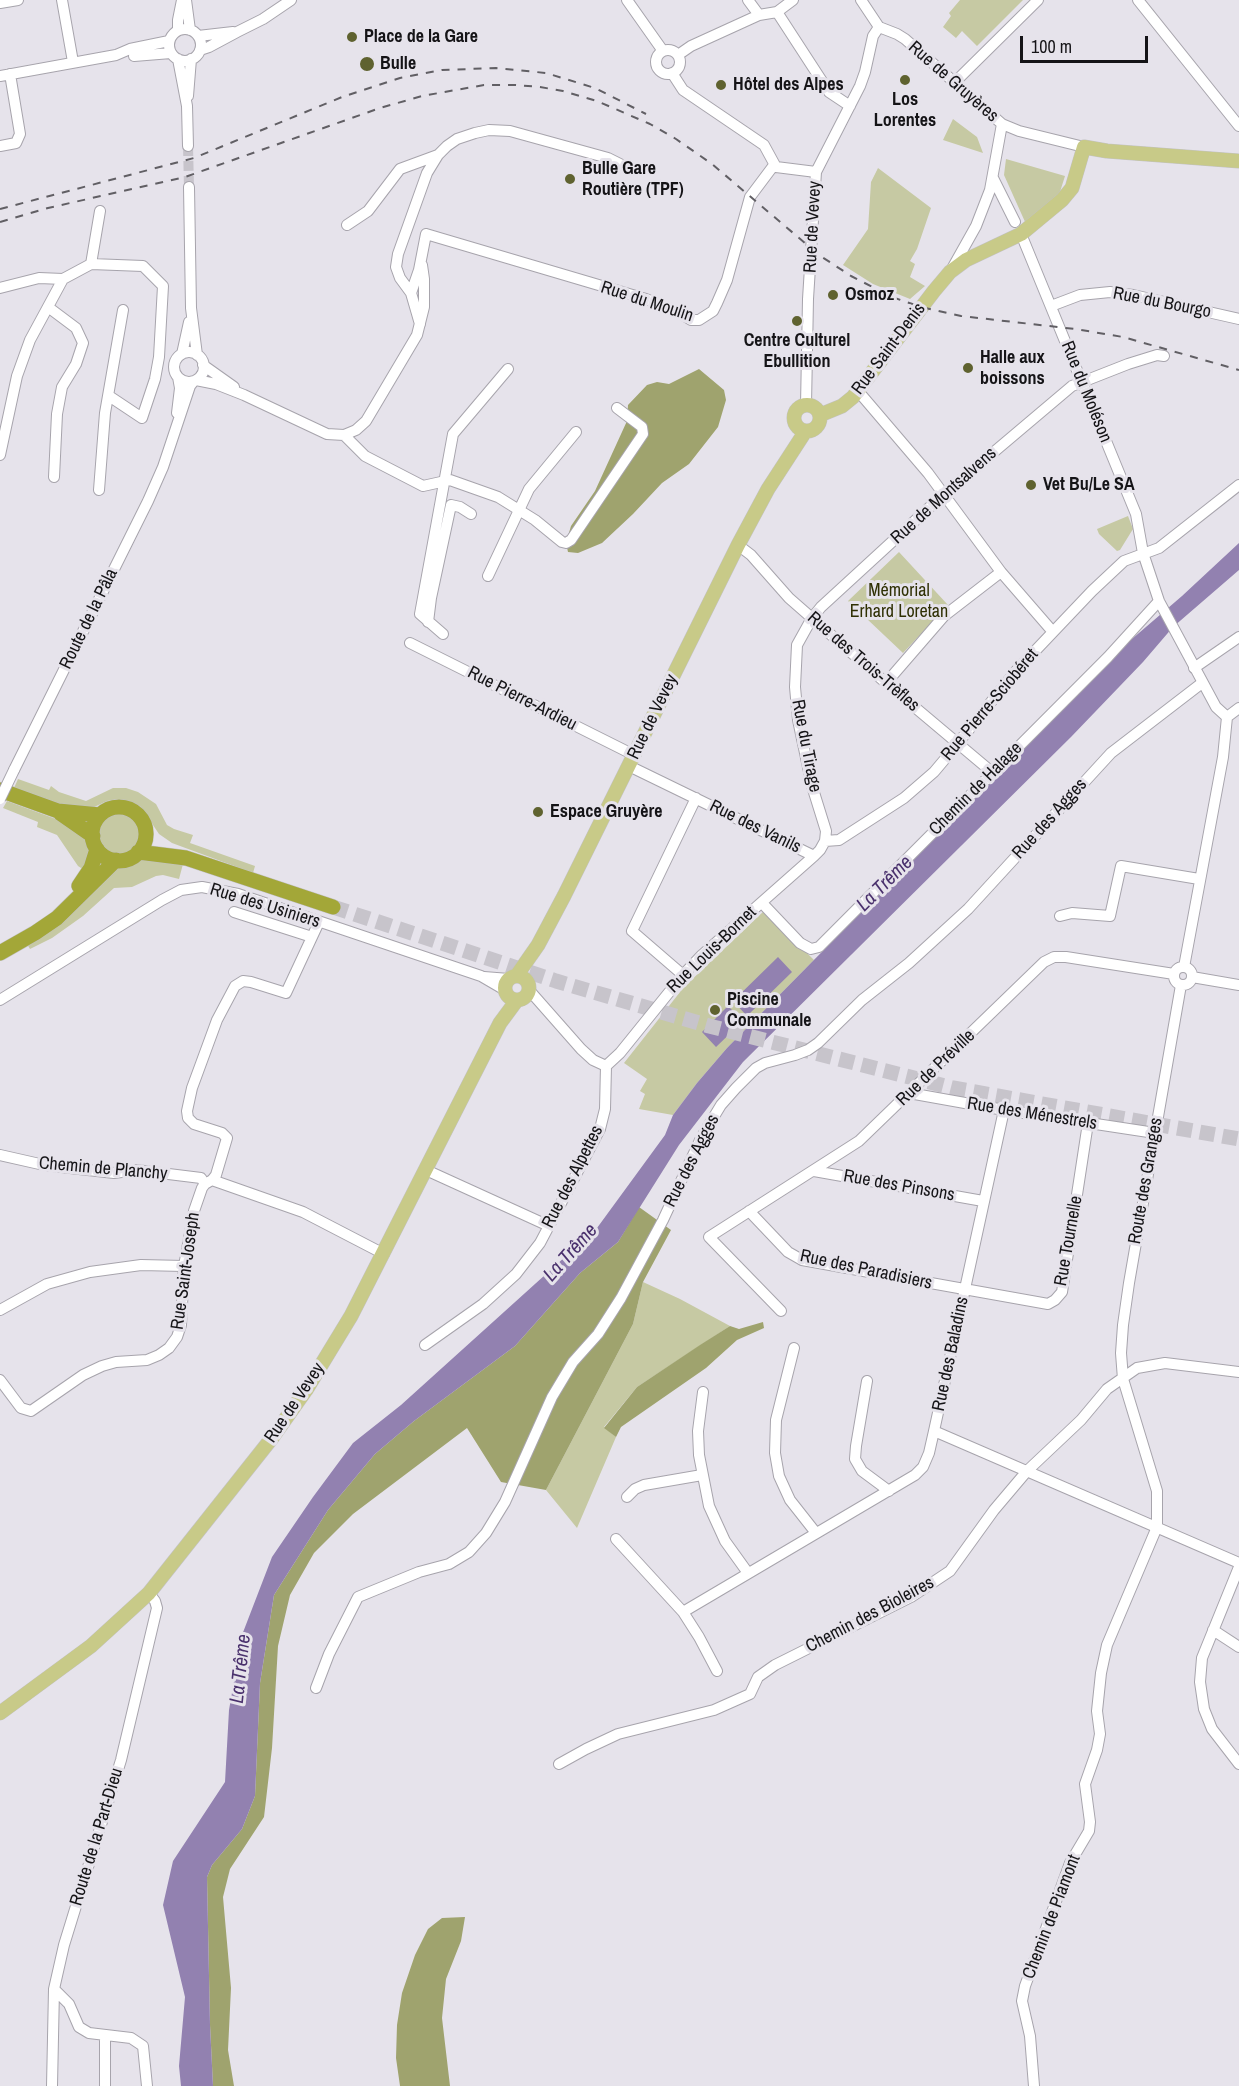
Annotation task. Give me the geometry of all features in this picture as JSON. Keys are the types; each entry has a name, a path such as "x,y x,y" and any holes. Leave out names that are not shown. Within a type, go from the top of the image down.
{"highway":[{"path":"0,790 58,811 100,815"},
{"path":"0,945 39,922 64,901 88,875 95,842 95,823 100,815 113,808 128,808 142,819 146,834 144,843 138,852 129,858 116,860 105,856 95,842 58,811"},
{"path":"146,834 157,838 186,858"},
{"path":"138,852 186,858 333,907"},
{"path":"0,953 51,922 116,860"}],"main road":[{"name":"Rue de Gruyères","path":"1084,147 1107,151 1239,161"},
{"name":"Rue Saint-Denis","path":"820,415 842,406 858,392 927,299 950,272 1062,200 1072,188 1084,147"},
{"path":"806,405 815,407 820,415 816,428 800,429 793,417 798,408 806,405"},
{"name":"Rue de Vevey","path":"0,1713 91,1646 149,1593 272,1438 306,1390 351,1316 384,1254 738,545 800,429"}],"street":[{"path":"0,3 18,0"},
{"path":"62,0 73,62"},
{"path":"178,30 178,20 184,0"},
{"path":"184,0 194,33 200,41 200,50"},
{"path":"188,146 187,106 191,59 200,50 274,13 291,0"},
{"path":"627,0 663,51"},
{"path":"748,0 759,15"},
{"path":"678,55 691,46 759,15 777,12 793,0"},
{"path":"861,0 879,27"},
{"path":"954,83 1038,0"},
{"path":"1138,0 1239,126"},
{"path":"777,12 829,92 850,106"},
{"name":"Rue de Gruyères","path":"879,27 897,33 905,39 1002,124 1025,133 1084,147"},
{"name":"Rue de Vevey","path":"806,405 808,299 816,172 865,72 873,36 879,27"},
{"path":"187,106 169,41 172,34 178,30 194,33 237,32"},
{"path":"0,146 16,143 20,134 12,90 5,75 116,55 169,41"},
{"path":"670,50 678,55 680,66 672,73 664,73 658,68 656,60 663,51 670,50"},
{"path":"116,55 175,56 191,59"},
{"path":"672,73 682,90 767,148 774,165 778,168 816,172"},
{"path":"0,92 12,90"},
{"name":"Rue Saint-Denis","path":"950,272 976,226 993,178 1002,124"},
{"path":"420,324 411,293 400,278 396,267 398,254 427,173 438,155 457,139 489,130 510,131 568,148"},
{"path":"347,225 368,211 400,169 438,155"},
{"name":"Rue du Moulin","path":"421,260 426,234 646,299 691,320 699,320 713,311 717,303 727,280 750,197 774,165"},
{"name":"Rue du Moléson","path":"993,178 1018,228 1136,514 1143,554"},
{"path":"189,187 191,308 202,374 195,380"},
{"path":"91,264 100,211"},
{"path":"411,293 421,260"},
{"path":"158,363 184,381 195,380 216,384 244,394 327,434 344,435 356,430 366,421 411,348 424,307 421,260"},
{"path":"0,288 39,278 63,279 91,264 143,266 163,286 158,363 142,418 109,396"},
{"path":"0,455 17,376 30,340 63,279"},
{"name":"Rue du Bourgo","path":"1051,306 1080,295 1110,292 1239,319"},
{"path":"48,307 76,328 83,343 76,364 62,387 57,414 54,477"},
{"path":"177,375 175,362 181,355 191,308"},
{"path":"99,490 110,374 123,310"},
{"path":"158,363 190,352 244,394"},
{"name":"Rue de Montsalvens","path":"812,618 821,607 943,495 1072,386 1128,364 1157,355 1164,356"},
{"path":"443,634 420,614 429,587 444,510 444,481 453,434 508,369"},
{"name":"Route de la Pâla","path":"173,437 180,388 177,375"},
{"name":"Route de la Pâla","path":"0,799 148,501 190,386 195,380"},
{"path":"858,392 928,473 1001,572 1053,632"},
{"path":"344,435 365,456 423,486 450,480 498,497 566,543 571,540 643,434 642,428 617,408"},
{"path":"488,576 529,489 576,432"},
{"name":"Rue Pierre-Sciobéret","path":"825,841 839,840 904,798 934,772 1016,671 1124,561 1159,548 1239,485"},
{"path":"444,510 451,505 460,507 471,514"},
{"name":"Rue des Trois-Trèfles","path":"738,545 751,555 789,598 993,773"},
{"path":"1143,554 1160,603 1216,707 1227,717"},
{"path":"886,683 944,616 1001,572"},
{"name":"Chemin de Halage","path":"762,903 800,943 812,949 819,947 1160,603"},
{"name":"Rue du Tirage","path":"812,618 796,645 795,687 798,720 812,786 826,831 825,841"},
{"path":"1194,668 1239,637"},
{"name":"Rue Pierre-Ardieu","path":"410,643 696,798"},
{"name":"Rue des Agges","path":"316,1688 329,1654 357,1597 419,1572 449,1564 469,1552 486,1533 505,1502 552,1397 573,1362 598,1334 621,1298 663,1220 701,1138 721,1105 756,1068 808,1050 818,1043 862,1000 909,963 968,909 1111,753 1202,683"},
{"path":"1184,967 1223,757 1227,717 1239,708"},
{"path":"683,975 632,931 696,798"},
{"name":"Rue des Vanils","path":"696,798 814,856"},
{"name":"Rue Louis-Bornet","path":"606,1066 620,1053 702,955 814,856 825,841"},
{"path":"1060,916 1072,913 1110,916 1121,866 1199,879"},
{"name":"Rue des Usiniers","path":"0,1000 162,900 188,889 202,887 223,890 516,987"},
{"path":"234,912 312,937"},
{"name":"Rue Saint-Joseph","path":"0,1380 21,1408 31,1411 83,1375 102,1366 116,1362 147,1360 159,1356 177,1337 181,1324 184,1266 194,1211 208,1182 216,1173 227,1138 194,1124 188,1118 187,1111 192,1088 217,1020 235,986 243,981 286,993 319,922"},
{"name":"Rue de Préville","path":"781,1311 709,1236 859,1141 1044,963 1054,957 1174,974"},
{"path":"1184,967 1190,971 1192,977 1188,983 1181,985 1176,981 1174,974 1177,969 1184,967"},
{"path":"1192,977 1239,985"},
{"name":"Route des Granges","path":"1157,1527 1157,1491 1123,1379 1121,1353 1123,1325 1181,985"},
{"path":"516,987 593,1060 606,1066"},
{"name":"Rue des Alpettes","path":"425,1345 483,1304 516,1274 540,1243 600,1129 605,1109 606,1066"},
{"name":"Rue des Ménestrels","path":"909,1093 1155,1133"},
{"name":"Rue des Baladins","path":"1004,1110 934,1431 1157,1527 1239,1565"},
{"name":"Rue Tournelle","path":"965,1290 1048,1304 1056,1300 1062,1292 1088,1123"},
{"name":"Chemin de Planchy","path":"0,1155 44,1165 114,1173 136,1170 201,1178 303,1212 384,1254"},
{"path":"426,1170 549,1226"},
{"name":"Rue des Pinsons","path":"814,1171 983,1201"},
{"name":"Rue des Paradisiers","path":"749,1211 788,1252 802,1260 965,1290"},
{"path":"0,1310 47,1284 90,1272 141,1265 184,1266"},
{"path":"794,1348 776,1420 775,1453 779,1476 790,1500 816,1533"},
{"name":"Chemin des Bioleires","path":"560,1764 618,1734 714,1710 750,1694 758,1677 775,1665 911,1597 950,1571 994,1510 1027,1471 1081,1420 1107,1389 1137,1368 1165,1363 1239,1372"},
{"path":"867,1381 855,1460 862,1471 889,1491"},
{"path":"703,1392 698,1431 699,1455 709,1506 725,1541 748,1573"},
{"path":"683,1612 915,1475 923,1467 934,1431"},
{"path":"627,1497 635,1489 644,1485 702,1475"},
{"name":"Chemin de Piamont","path":"1034,2086 1030,2036 1022,2001 1024,1986 1070,1863 1089,1831 1085,1784 1098,1750 1100,1734 1097,1711 1105,1654 1122,1606 1157,1527"},
{"path":"616,1539 683,1612 717,1671"},
{"path":"1239,1565 1202,1658 1200,1683 1204,1709 1212,1729 1239,1764"},
{"name":"Route de la Part-Dieu","path":"52,2086 54,1989 64,1945 121,1760 157,1608 149,1593"},
{"path":"1213,1630 1239,1647"},
{"path":"54,1989 69,2004 80,2027 89,2033 130,2038 143,2046 147,2086"},
{"path":"105,2035 105,2086"}],"green space":[{"path":"960,0 1023,0 977,46 962,31 956,38 943,27 951,16 949,13"},
{"path":"953,119 977,137 983,153 943,140"},
{"path":"1006,159 1065,176 1059,195 1026,224 1004,175"},
{"path":"878,168 931,208 917,249 910,261 915,264 910,277 925,286 910,299 873,284 843,265 868,229 871,182"},
{"path":"699,369 724,390 726,400 718,427 689,464 662,483 602,543 578,553 568,552 566,543 571,526 595,491 627,421 628,405 647,385 657,382 669,384"},
{"path":"1128,516 1133,529 1120,550 1117,551 1099,534 1097,529"},
{"name":"Mémorial Erhard Loretan","path":"899,552 948,605 903,653 848,601"},
{"path":"18,779 49,790 51,786 59,792 86,801 113,788 126,788 138,792 156,804 167,825 193,835 190,843 255,866 253,873 172,843 159,834 143,810 131,802 119,799 107,801 90,809 67,807 14,788"},
{"path":"7,801 64,822 79,833 89,849 87,867 78,866 57,835 37,827 38,822 3,808"},
{"path":"119,812 134,818 140,833 134,848 119,854 104,848 98,833 104,818"},
{"path":"143,860 183,864 179,879 163,875 132,887 114,888 83,916 52,938 30,949 27,944 117,869"},
{"name":"Piscine Communale","path":"764,911 814,960 727,1048 673,1115 639,1109 645,1094 640,1091 647,1079 624,1063 684,987"},
{"path":"639,1207 671,1230 643,1282 633,1324 546,1490 501,1482 467,1428 353,1514 314,1553 290,1595 278,1646 272,1748 264,1817 230,1869 223,1897 231,1988 228,2050 234,2086 213,2086 207,1877 212,1865 242,1829 255,1796 260,1683 274,1595 328,1510 375,1454 414,1421 515,1346 580,1273 618,1242"},
{"path":"643,1282 730,1326 637,1387 604,1427 616,1437 577,1528 546,1490 633,1324"},
{"path":"763,1322 764,1328 737,1340 706,1368 621,1427 616,1437 604,1428 637,1387 700,1345 730,1326 739,1329"},
{"path":"465,1917 461,1941 446,1979 442,2018 450,2086 400,2086 396,2058 397,2025 402,1993 415,1955 428,1929 442,1918"}],"water":[{"name":"La Trême","path":"1239,543 1239,570 1173,627 1071,737 743,1062 679,1145 618,1242 580,1273 515,1346 414,1421 375,1454 328,1510 274,1595 260,1683 255,1796 242,1829 212,1865 207,1877 213,2086 181,2086 179,2066 185,1997 163,1905 173,1861 225,1782 229,1710 242,1635 272,1557 313,1497 353,1443 401,1405 597,1228 665,1135 673,1115 727,1048 1125,645"},
{"path":"778,957 792,972 747,1016 733,1001"},
{"path":"728,1006 743,1021 716,1047 702,1032"}],"tunnel":[{"path":"188,146 189,187"},
{"path":"333,907 556,981 709,1026 953,1088 1239,1139"}],"railway":[{"path":"0,209 194,158 342,97 400,78 442,70 496,68 546,73 595,88 646,114"},
{"path":"0,222 48,208 185,177 380,108 422,96 484,85 540,87 597,101 650,124 676,139 712,164 819,255 851,276 892,297 921,307 961,316 1123,337 1239,370"}],"place":[{"name":"Place de la Gare","path":"352,37"},
{"name":"Bulle","path":"367,64"},
{"name":"Los Lorentes","path":"905,80"},
{"name":"Hôtel des Alpes","path":"721,85"},
{"name":"Bulle Gare Routière (TPF)","path":"570,179"},
{"name":"Osmoz","path":"833,295"},
{"name":"Centre Culturel Ebullition","path":"797,321"},
{"name":"Halle aux boissons","path":"968,368"},
{"name":"Vet Bu/Le SA","path":"1031,485"},
{"name":"Espace Gruyère","path":"538,812"},
{"name":"Piscine Communale","path":"715,1010"}]}
